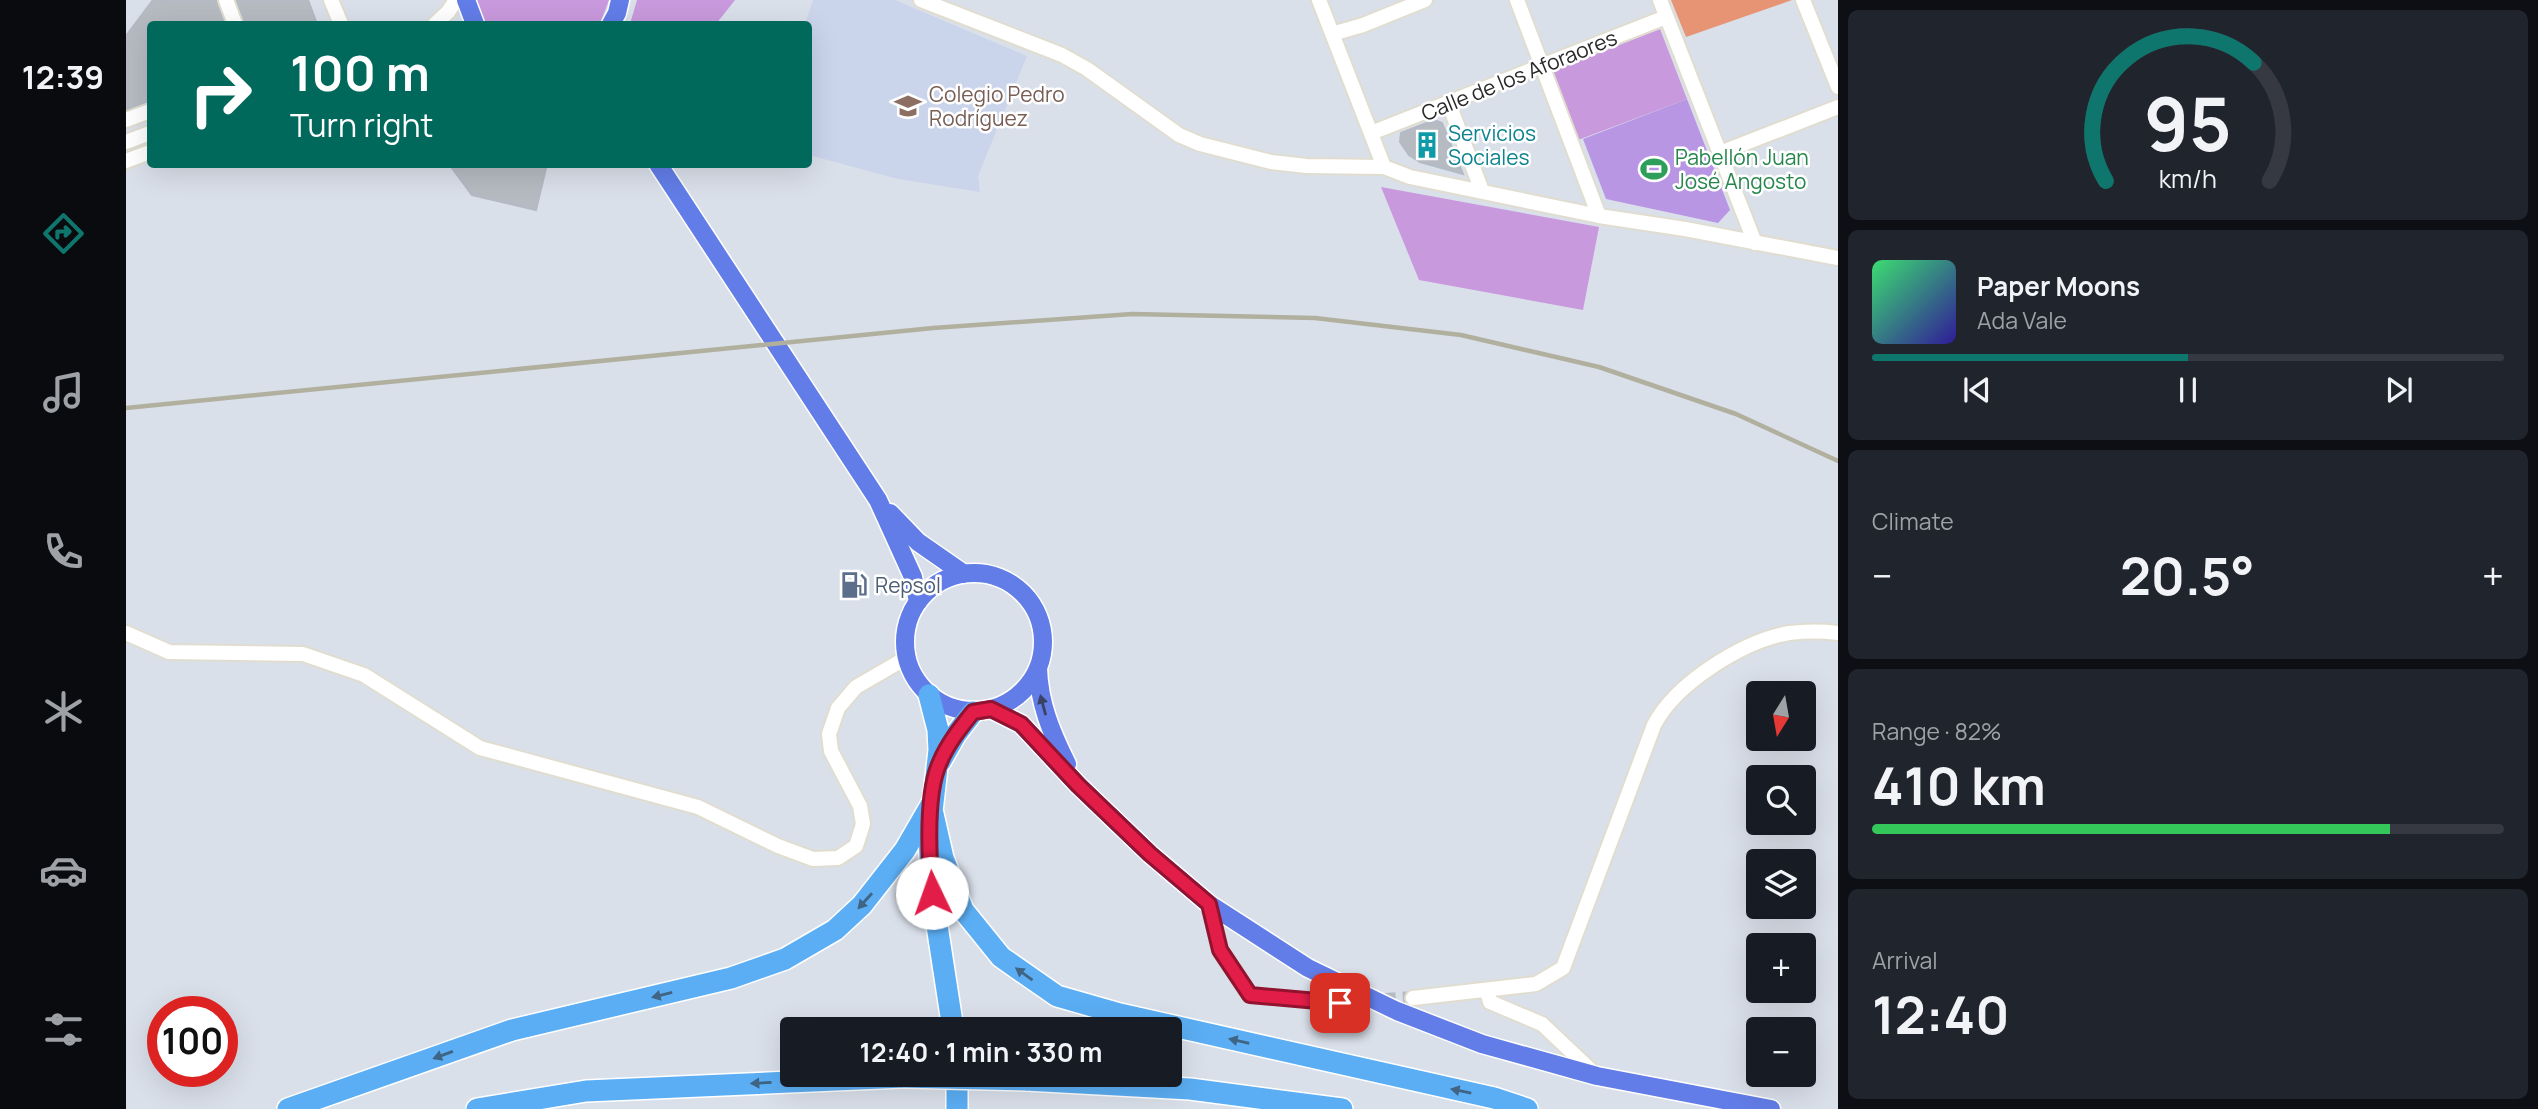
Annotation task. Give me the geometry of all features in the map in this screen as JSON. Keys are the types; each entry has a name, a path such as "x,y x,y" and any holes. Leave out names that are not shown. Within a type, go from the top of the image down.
{"highway":[{"path":"929,695 938,730 939,764 931,805 929,838 932,893 951,1017"},
{"path":"939,764 956,734 982,710"},
{"path":"288,1109 512,1030 731,978 785,959 835,930 862,905 905,849 931,805"},
{"path":"931,805 943,858 963,910 1001,957 1056,996 1120,1014 1494,1098 1527,1109"},
{"path":"477,1109 586,1091 903,1077 1026,1080 1190,1089 1342,1109"},
{"path":"957,1087 957,1109"}],"main road":[{"path":"466,0 474,21"},
{"path":"613,21 620,0"},
{"path":"661,168 878,500 913,577 918,601"},
{"path":"878,500 918,542 964,574"},
{"path":"1078,785 1055,740 1044,711 1038,668 1043,648 1041,627 1034,608 1021,592 1004,580 985,574 964,574 931,588 918,601 909,619 905,638 906,658 915,678 929,695 957,709 982,710 1021,724 1078,785 1150,854 1209,904 1308,968 1397,1011 1482,1044 1597,1076 1771,1109"},
{"path":"982,710 1011,701 1027,686 1038,668"}],"street":[{"path":"226,0 234,21"},
{"path":"331,0 340,21"},
{"path":"438,21 456,0"},
{"path":"921,0 1062,55 1087,69 1179,135 1200,144 1271,162 1307,166 1384,167 1409,177 1599,216 1838,258"},
{"path":"1319,0 1384,167"},
{"path":"1332,34 1363,25 1425,0"},
{"path":"1517,0 1599,216"},
{"path":"1660,0 1755,243"},
{"path":"1803,0 1838,87"},
{"name":"Calle de los Aforaores","path":"1371,133 1666,17"},
{"path":"1449,104 1482,191"},
{"path":"1720,153 1838,107"},
{"path":"126,120 147,112"},
{"path":"126,142 147,134"},
{"path":"126,161 147,153"},
{"path":"1413,998 1536,984 1563,968 1661,711 1682,688 1732,656 1774,638 1807,632 1838,633"},
{"path":"126,633 169,652 303,654 363,676 480,748 698,807 778,846 813,859 838,858 856,846 863,824 860,807 831,751 829,734 838,708 856,687 906,658"},
{"path":"1209,904 1220,950 1250,995 1340,1003"},
{"path":"1487,990 1490,1002 1542,1024 1597,1076"}],"shaded area":[{"path":"476,0 609,0 601,21 484,21"},
{"path":"637,0 735,0 718,21 631,21"},
{"name":"Colegio Pedro Rodríguez","path":"813,0 895,0 1027,56 978,176 980,192 898,179 812,156 812,21 806,21"},
{"path":"1671,0 1792,0 1686,37"},
{"path":"1660,29 1687,99 1578,140 1551,70"},
{"name":"Pabellón Juan José Angosto","path":"1687,99 1730,210 1718,223 1606,199 1583,139"},
{"path":"1381,187 1599,227 1583,310 1419,280"}],"building":[{"path":"153,0 217,0 224,21 147,21 147,103 126,110 126,36"},
{"path":"236,0 308,0 316,21 243,21"},
{"name":"Servicios Sociales","path":"1434,120 1442,123 1463,174 1420,162 1409,155 1400,142 1401,133"},
{"path":"452,168 546,168 536,210 472,195"}],"tunnel":[{"path":"1340,1003 1413,998"}],"railway":[{"path":"126,408 933,328 1132,314 1315,318 1461,335 1599,367 1736,414 1838,461"}],"place":[{"name":"Colegio Pedro Rodríguez","path":"908,106"},
{"name":"Servicios Sociales","path":"1427,145"},
{"name":"Pabellón Juan José Angosto","path":"1654,169"},
{"name":"Repsol","path":"854,585"}],"route":[{"path":"932,893 929,838 931,805 939,764 956,734 973,712 991,709 1021,724 1078,785 1150,854 1209,904 1220,950 1250,995 1340,1003"}]}
